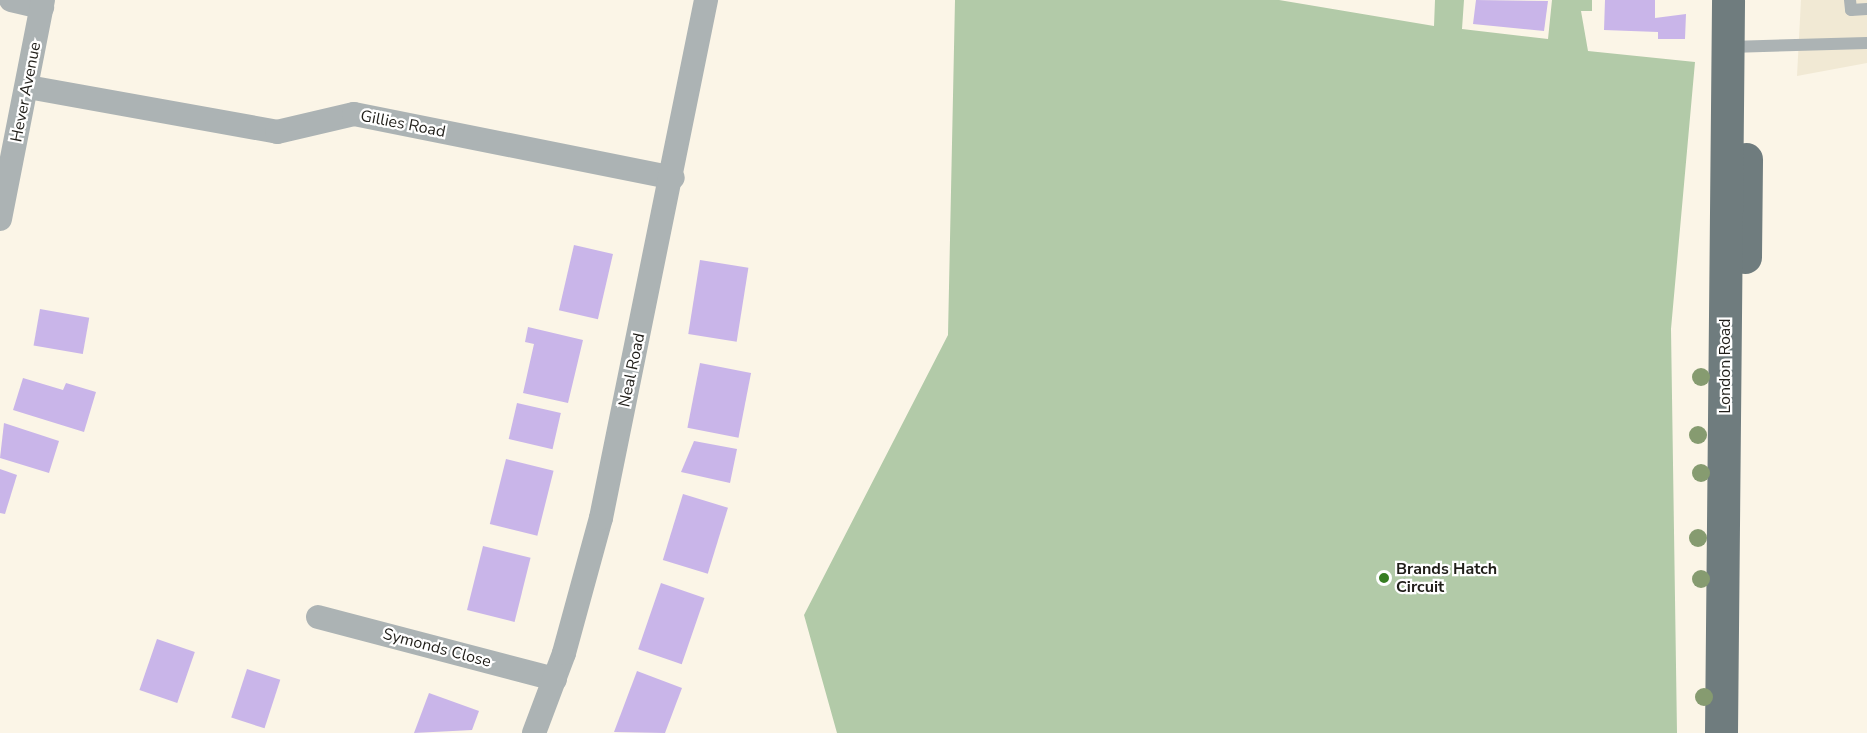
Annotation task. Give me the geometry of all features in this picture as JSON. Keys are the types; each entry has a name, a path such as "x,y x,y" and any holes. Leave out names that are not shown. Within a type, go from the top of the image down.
{"main road":[{"name":"London Road","path":"1728,0 1735,47 1743,733"},
{"name":"London Road","path":"1721,733 1735,47 1744,0"}],"street":[{"path":"11,0 43,4"},
{"name":"Neal Road","path":"534,733 555,679 601,518 673,178 706,0"},
{"name":"Hever Avenue","path":"0,219 43,4"},
{"name":"Gillies Road","path":"28,87 277,132 354,114 673,178"},
{"name":"Symonds Close","path":"318,616 555,679"}],"lane":[{"path":"1850,0 1851,10 1867,9"},
{"path":"1735,47 1867,43"}],"shaded area":[{"path":"1801,0 1867,0 1867,63 1797,76"}],"green space":[{"path":"955,0 1279,0 1434,26 1435,0 1464,0 1462,29 1548,39 1552,0 1592,0 1592,11 1581,11 1588,51 1695,62 1671,329 1677,733 837,733 804,615 948,335"}],"building":[{"path":"1476,0 1548,1 1544,31 1473,24"},
{"path":"1605,0 1655,0 1655,18 1686,14 1685,39 1658,39 1658,32 1604,30"},
{"path":"574,245 613,254 598,319 559,310"},
{"path":"700,260 748,268 737,342 688,334"},
{"path":"40,309 89,318 83,354 34,345"},
{"path":"528,327 583,340 568,403 523,393 534,344 525,342"},
{"path":"700,363 751,373 738,438 687,428"},
{"path":"23,378 63,390 66,383 96,392 84,432 13,410"},
{"path":"517,403 561,413 553,449 509,439"},
{"path":"4,423 59,441 49,473 0,458"},
{"path":"694,441 737,449 730,483 681,472"},
{"path":"506,459 554,471 537,536 490,524"},
{"path":"0,469 17,475 5,514 0,513"},
{"path":"683,494 728,508 708,574 663,560"},
{"path":"483,546 531,558 515,622 467,610"},
{"path":"661,583 704,598 682,664 638,649"},
{"path":"157,639 195,652 177,703 139,690"},
{"path":"247,669 280,680 265,728 231,718"},
{"path":"637,671 682,688 665,733 614,732"},
{"path":"429,693 479,711 472,730 414,733"}],"place":[{"name":"Brands Hatch Circuit","path":"1384,578"}]}
